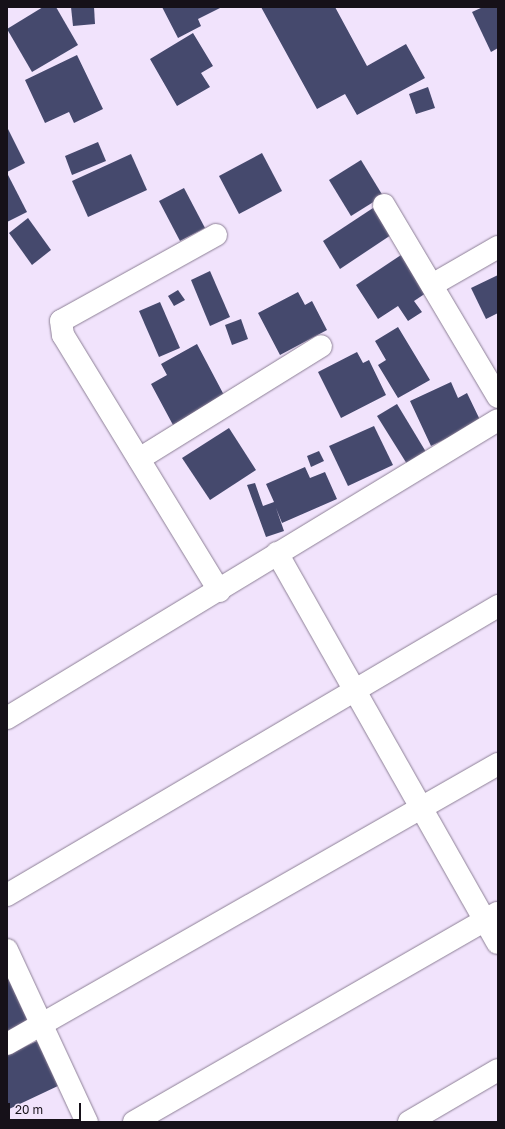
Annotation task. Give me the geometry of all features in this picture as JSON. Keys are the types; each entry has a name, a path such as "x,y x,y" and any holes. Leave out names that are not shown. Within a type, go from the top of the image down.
{"street":[{"path":"384,205 498,397"},
{"path":"216,235 61,321 63,335 219,590"},
{"path":"432,285 498,247"},
{"path":"138,459 321,346"},
{"path":"7,718 498,420"},
{"path":"277,553 354,690 491,917 498,943"},
{"path":"7,894 498,606"},
{"path":"7,1044 424,808 498,764"},
{"path":"134,1122 491,917"},
{"path":"7,950 87,1122"},
{"path":"409,1122 498,1070"}],"building":[{"path":"43,7 56,7 78,45 32,72 7,29"},
{"path":"71,7 94,7 95,24 73,26"},
{"path":"162,7 222,7 198,19 201,26 178,38"},
{"path":"261,7 335,7 367,66 406,44 425,78 357,115 345,94 317,109"},
{"path":"483,7 498,7 498,48 491,52 472,12"},
{"path":"193,33 213,66 201,73 210,87 177,106 150,59"},
{"path":"77,55 103,109 74,123 69,112 45,123 25,80"},
{"path":"428,87 435,108 416,114 409,94"},
{"path":"7,127 25,163 7,172"},
{"path":"98,142 106,161 72,175 65,156"},
{"path":"262,153 282,191 239,214 219,176"},
{"path":"131,154 147,190 88,217 72,181"},
{"path":"361,160 383,196 351,216 329,180"},
{"path":"7,173 27,212 7,222"},
{"path":"184,188 205,228 180,241 159,201"},
{"path":"373,208 391,235 340,269 323,241"},
{"path":"28,218 51,250 32,265 9,233"},
{"path":"404,253 429,291 414,301 422,312 408,321 398,306 378,319 356,285"},
{"path":"210,271 230,317 210,326 191,280"},
{"path":"498,275 498,313 486,319 471,288"},
{"path":"178,290 185,300 174,306 168,296"},
{"path":"298,292 305,305 312,301 327,330 280,355 258,313"},
{"path":"160,302 180,348 159,357 139,311"},
{"path":"241,319 248,339 232,345 225,325"},
{"path":"398,327 430,380 398,398 378,365 386,360 375,341"},
{"path":"197,344 225,397 173,425 151,384 167,375 161,364"},
{"path":"357,352 363,363 369,360 386,395 341,418 318,372"},
{"path":"451,382 458,398 467,393 481,422 431,446 410,401"},
{"path":"397,404 426,452 407,464 377,416"},
{"path":"374,426 393,465 348,486 329,446"},
{"path":"229,428 256,470 210,500 182,458"},
{"path":"319,451 324,461 311,467 307,456"},
{"path":"305,467 310,478 325,472 337,499 282,523 276,508 284,531 266,537 247,485 255,483 263,506 274,502 266,484"},
{"path":"7,975 31,1019 7,1032"},
{"path":"39,1040 60,1085 7,1110 7,1055"}]}
